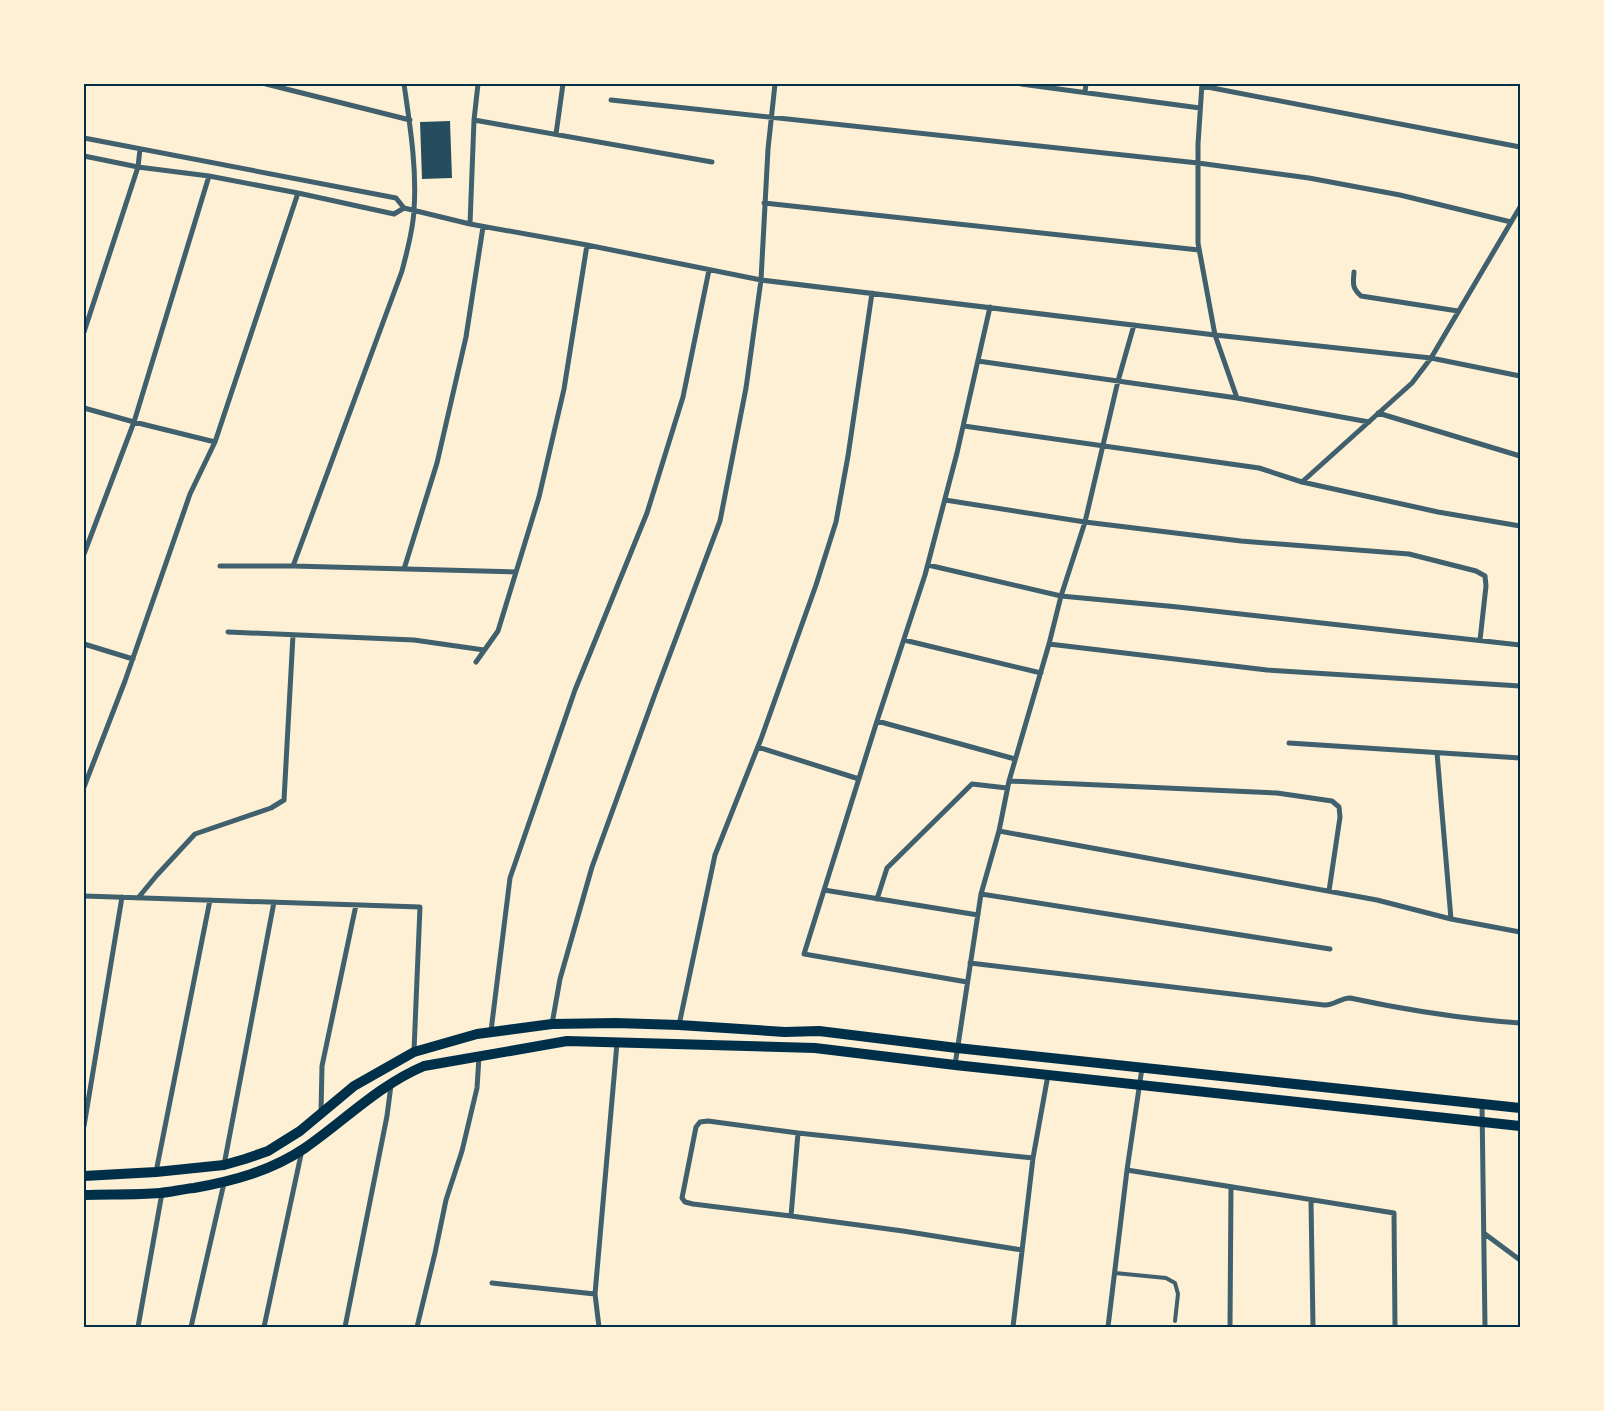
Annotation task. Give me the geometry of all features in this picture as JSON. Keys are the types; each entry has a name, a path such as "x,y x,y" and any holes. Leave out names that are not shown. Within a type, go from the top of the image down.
{"main road":[{"path":"84,1176 156,1172 224,1165 268,1151 300,1131 354,1086 414,1052 490,1031 552,1024 679,1024 785,1032 819,1031 957,1048 1520,1108"},
{"path":"84,1195 162,1193 224,1183 268,1169 302,1150 331,1130 362,1104 411,1071 424,1066 567,1041 815,1048 955,1065 1520,1126"}],"street":[{"path":"266,84 410,120"},
{"path":"293,566 402,271 410,240 414,210 414,148 404,84"},
{"path":"470,224 474,120 478,84"},
{"path":"556,134 563,84"},
{"path":"552,1024 560,979 592,867 720,521 746,388 761,280 764,203 775,84"},
{"path":"1021,84 1200,108"},
{"path":"1085,92 1086,84"},
{"path":"1237,398 1215,335 1198,244 1198,163 1202,85 1520,147"},
{"path":"611,100 1198,163 1310,178 1390,193 1511,222"},
{"path":"474,120 712,162"},
{"path":"84,138 396,198 404,208 482,227 587,245 761,280 1215,335 1430,358 1520,376"},
{"path":"84,332 138,167 140,150"},
{"path":"84,156 138,167 209,176 394,214 404,208"},
{"path":"84,554 134,422 209,176"},
{"path":"84,787 133,659 190,494 215,442 298,193"},
{"path":"764,203 1199,250"},
{"path":"1302,482 1412,383 1430,358 1520,208"},
{"path":"404,569 437,463 466,337 482,227"},
{"path":"476,662 498,631 539,497 564,389 587,245"},
{"path":"490,1031 510,878 575,690 647,513 683,397 709,270"},
{"path":"1354,272 1353,285 1355,291 1361,296 1458,311"},
{"path":"679,1024 715,855 758,747 816,585 836,522 848,456 872,293"},
{"path":"967,982 804,954 928,566 964,426 990,307"},
{"path":"955,1065 981,894 999,831 1007,788 1015,759 1085,522 1118,381 1134,325"},
{"path":"978,361 1237,398 1368,422"},
{"path":"84,408 215,442"},
{"path":"1378,413 1520,456"},
{"path":"964,426 1259,468 1302,482 1438,512 1520,526"},
{"path":"945,500 1085,522 1241,541 1408,554 1476,571 1485,576 1486,586 1480,640"},
{"path":"220,566 516,572"},
{"path":"928,566 1062,596 1520,644"},
{"path":"228,632 414,640 484,650"},
{"path":"138,898 195,834 270,808 284,800 292,635"},
{"path":"904,640 1041,673"},
{"path":"84,644 133,659"},
{"path":"1050,644 1267,670 1520,686"},
{"path":"877,721 1015,759"},
{"path":"1289,743 1520,758"},
{"path":"758,747 859,778"},
{"path":"1438,753 1451,919"},
{"path":"1009,781 1278,793 1332,801 1339,807 1340,817 1329,891"},
{"path":"876,898 887,868 972,784 1007,788"},
{"path":"999,831 1377,900 1451,919 1520,932"},
{"path":"824,890 978,915"},
{"path":"981,894 1330,949"},
{"path":"84,896 420,907 414,1052"},
{"path":"84,1126 122,897"},
{"path":"156,1172 210,900"},
{"path":"224,1165 274,902"},
{"path":"321,1114 322,1066 356,905"},
{"path":"970,963 1324,1005 1330,1005 1344,998 1350,998 1483,1020 1520,1022"},
{"path":"599,1327 595,1294 617,1043"},
{"path":"417,1327 446,1200 462,1152 476,1088 479,1056"},
{"path":"1108,1327 1127,1170 1142,1068"},
{"path":"1013,1327 1033,1158 1048,1075"},
{"path":"345,1327 392,1084"},
{"path":"1482,1104 1485,1327"},
{"path":"1022,1250 903,1231 693,1204 685,1202 682,1198 696,1127 700,1122 708,1121 798,1133 1033,1158"},
{"path":"791,1216 798,1133"},
{"path":"264,1327 302,1150"},
{"path":"1127,1170 1394,1213 1395,1327"},
{"path":"191,1327 224,1183"},
{"path":"1230,1327 1231,1187"},
{"path":"138,1327 162,1193"},
{"path":"1311,1200 1313,1327"},
{"path":"1485,1234 1520,1260"},
{"path":"492,1283 595,1294"}],"lane":[{"path":"1114,1273 1166,1278 1174,1284 1178,1294 1175,1321"}],"building":[{"path":"450,121 452,178 422,179 420,122"}]}
